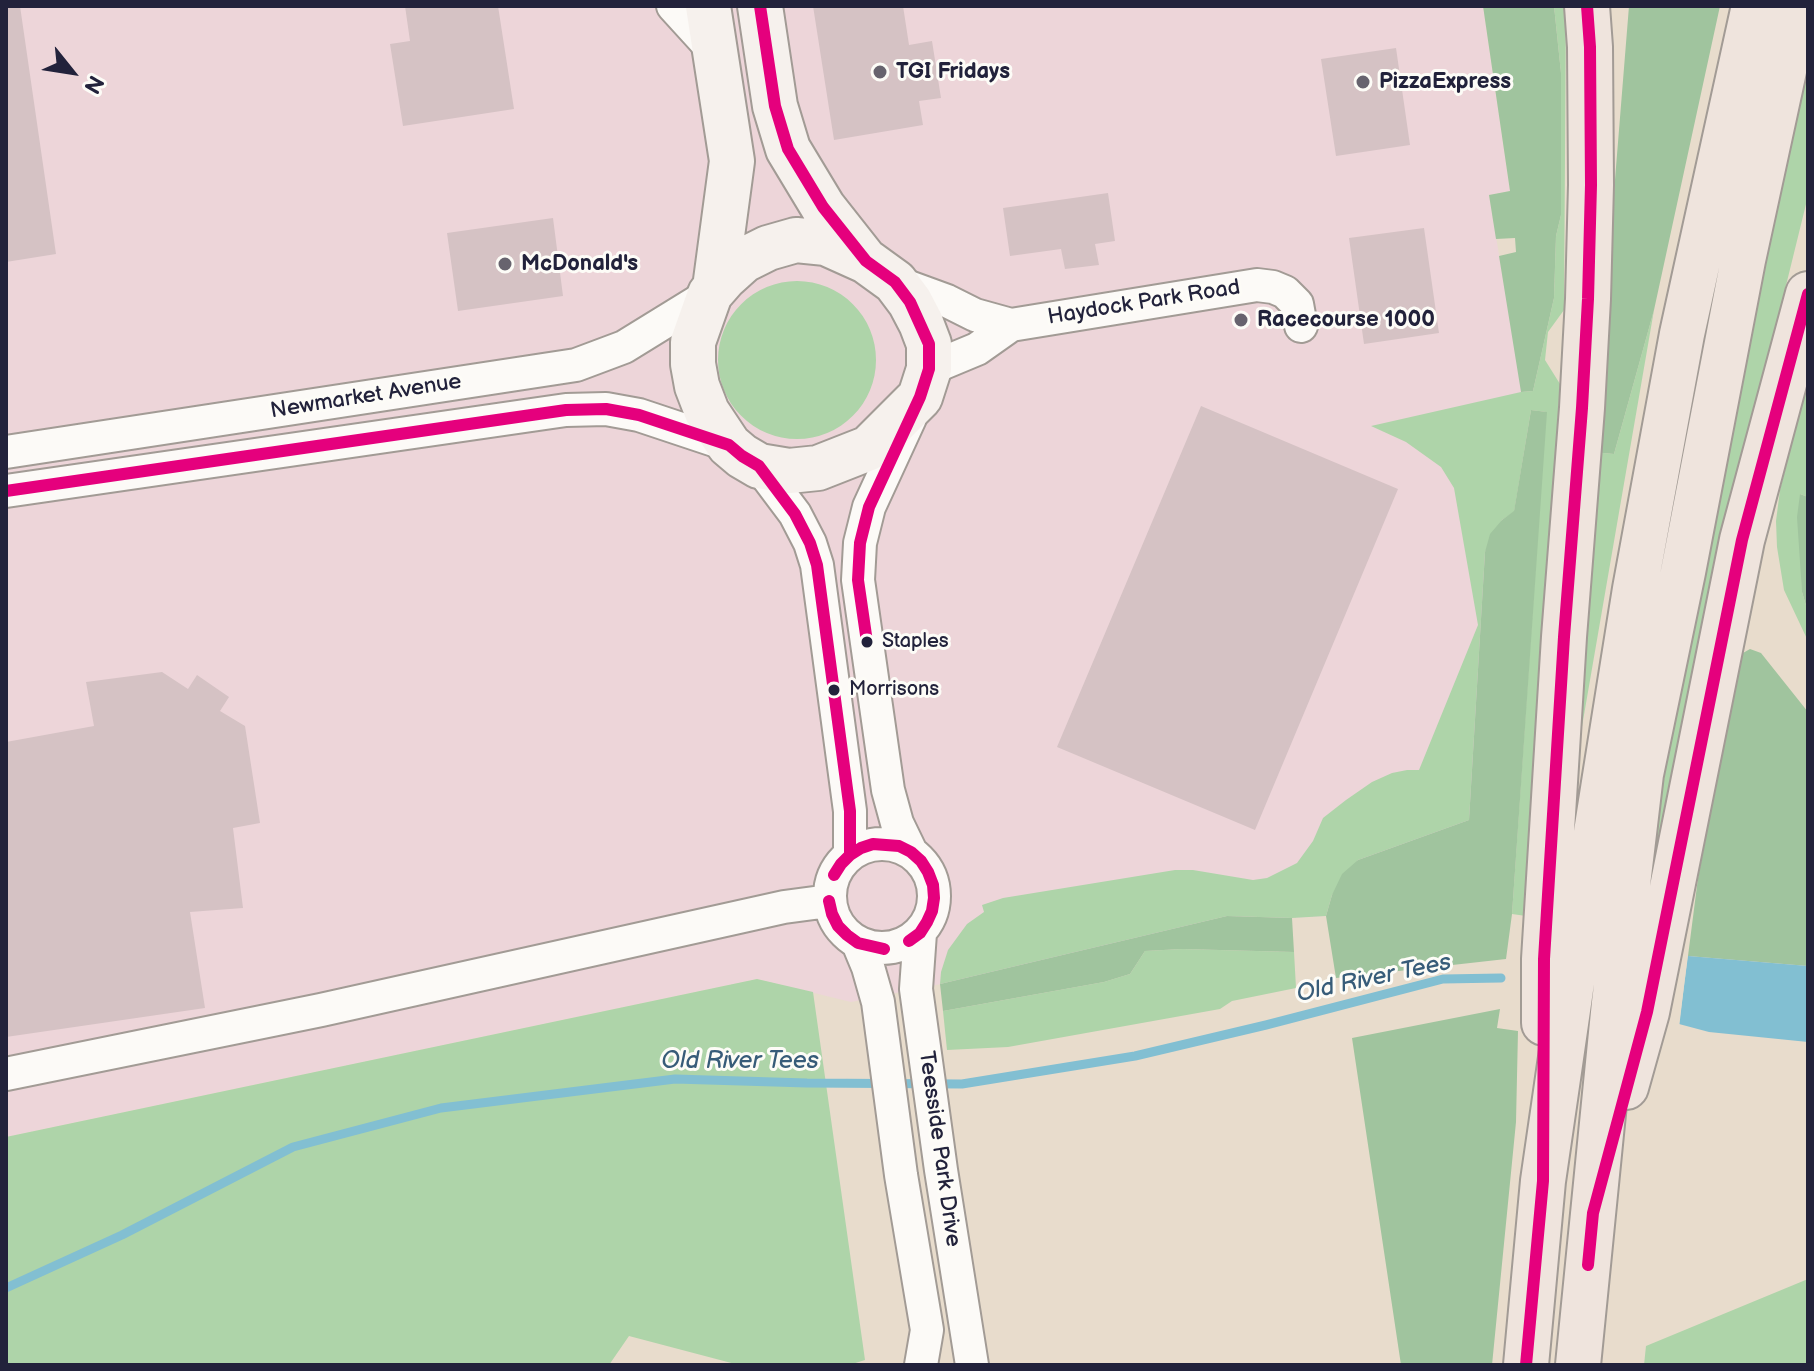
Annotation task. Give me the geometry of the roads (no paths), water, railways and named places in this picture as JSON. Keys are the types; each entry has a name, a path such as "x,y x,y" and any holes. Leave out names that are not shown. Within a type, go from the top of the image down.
{"highway":[{"path":"1543,1181 1544,959 1582,408 1591,185 1587,6"},
{"path":"1591,185 1611,69 1615,6"},
{"path":"1526,1365 1543,1181 1638,574 1682,334 1754,6"},
{"path":"1578,1365 1614,1003 1641,774 1743,260 1798,6"},
{"path":"1593,1213 1647,1012 1742,540 1808,294"}],"street":[{"path":"673,6 714,51"},
{"path":"708,6 732,161 712,291 693,342 693,364 707,412 795,514 810,543 817,565 850,811 850,855"},
{"path":"760,6 775,106 788,149 823,207 910,302 929,344 925,383 869,507 860,543 858,580 888,790 897,823 911,852"},
{"path":"712,291 744,260 768,248 796,240 826,243 975,315 1011,325"},
{"name":"Haydock Park Road","path":"1011,325 1257,285 1285,292 1297,304 1301,326"},
{"name":"Newmarket Avenue","path":"6,452 576,365 624,347 712,291"},
{"path":"744,455 789,471 818,468 869,448 892,428 925,383 1011,325"},
{"name":"Newmarket Avenue","path":"6,491 566,410 606,409 639,415 744,455"},
{"path":"873,844 886,844 899,846 921,861 933,885 934,898 932,911 920,933 909,941 884,949 858,943 838,926 829,901 834,875 850,855 873,844"},
{"path":"6,1074 321,1010 784,907 829,901"},
{"name":"Teesside Park Drive","path":"920,933 916,989 972,1365"},
{"name":"Teesside Park Drive","path":"858,943 878,1002 901,1175 927,1330 921,1365"}],"water":[{"path":"1688,956 1808,966 1808,1042 1709,1032 1679,1024"}],"waterway":[{"name":"Old River Tees","path":"6,1288 122,1235 293,1147 441,1108 675,1079 962,1084 1135,1056 1443,979 1501,978"}],"place":[{"name":"TGI Fridays","path":"880,72"},
{"name":"PizzaExpress","path":"1363,82"},
{"name":"McDonald's","path":"505,264"},
{"name":"Racecourse 1000","path":"1241,320"},
{"name":"Staples","path":"867,642"},
{"name":"Morrisons","path":"834,690"}]}
